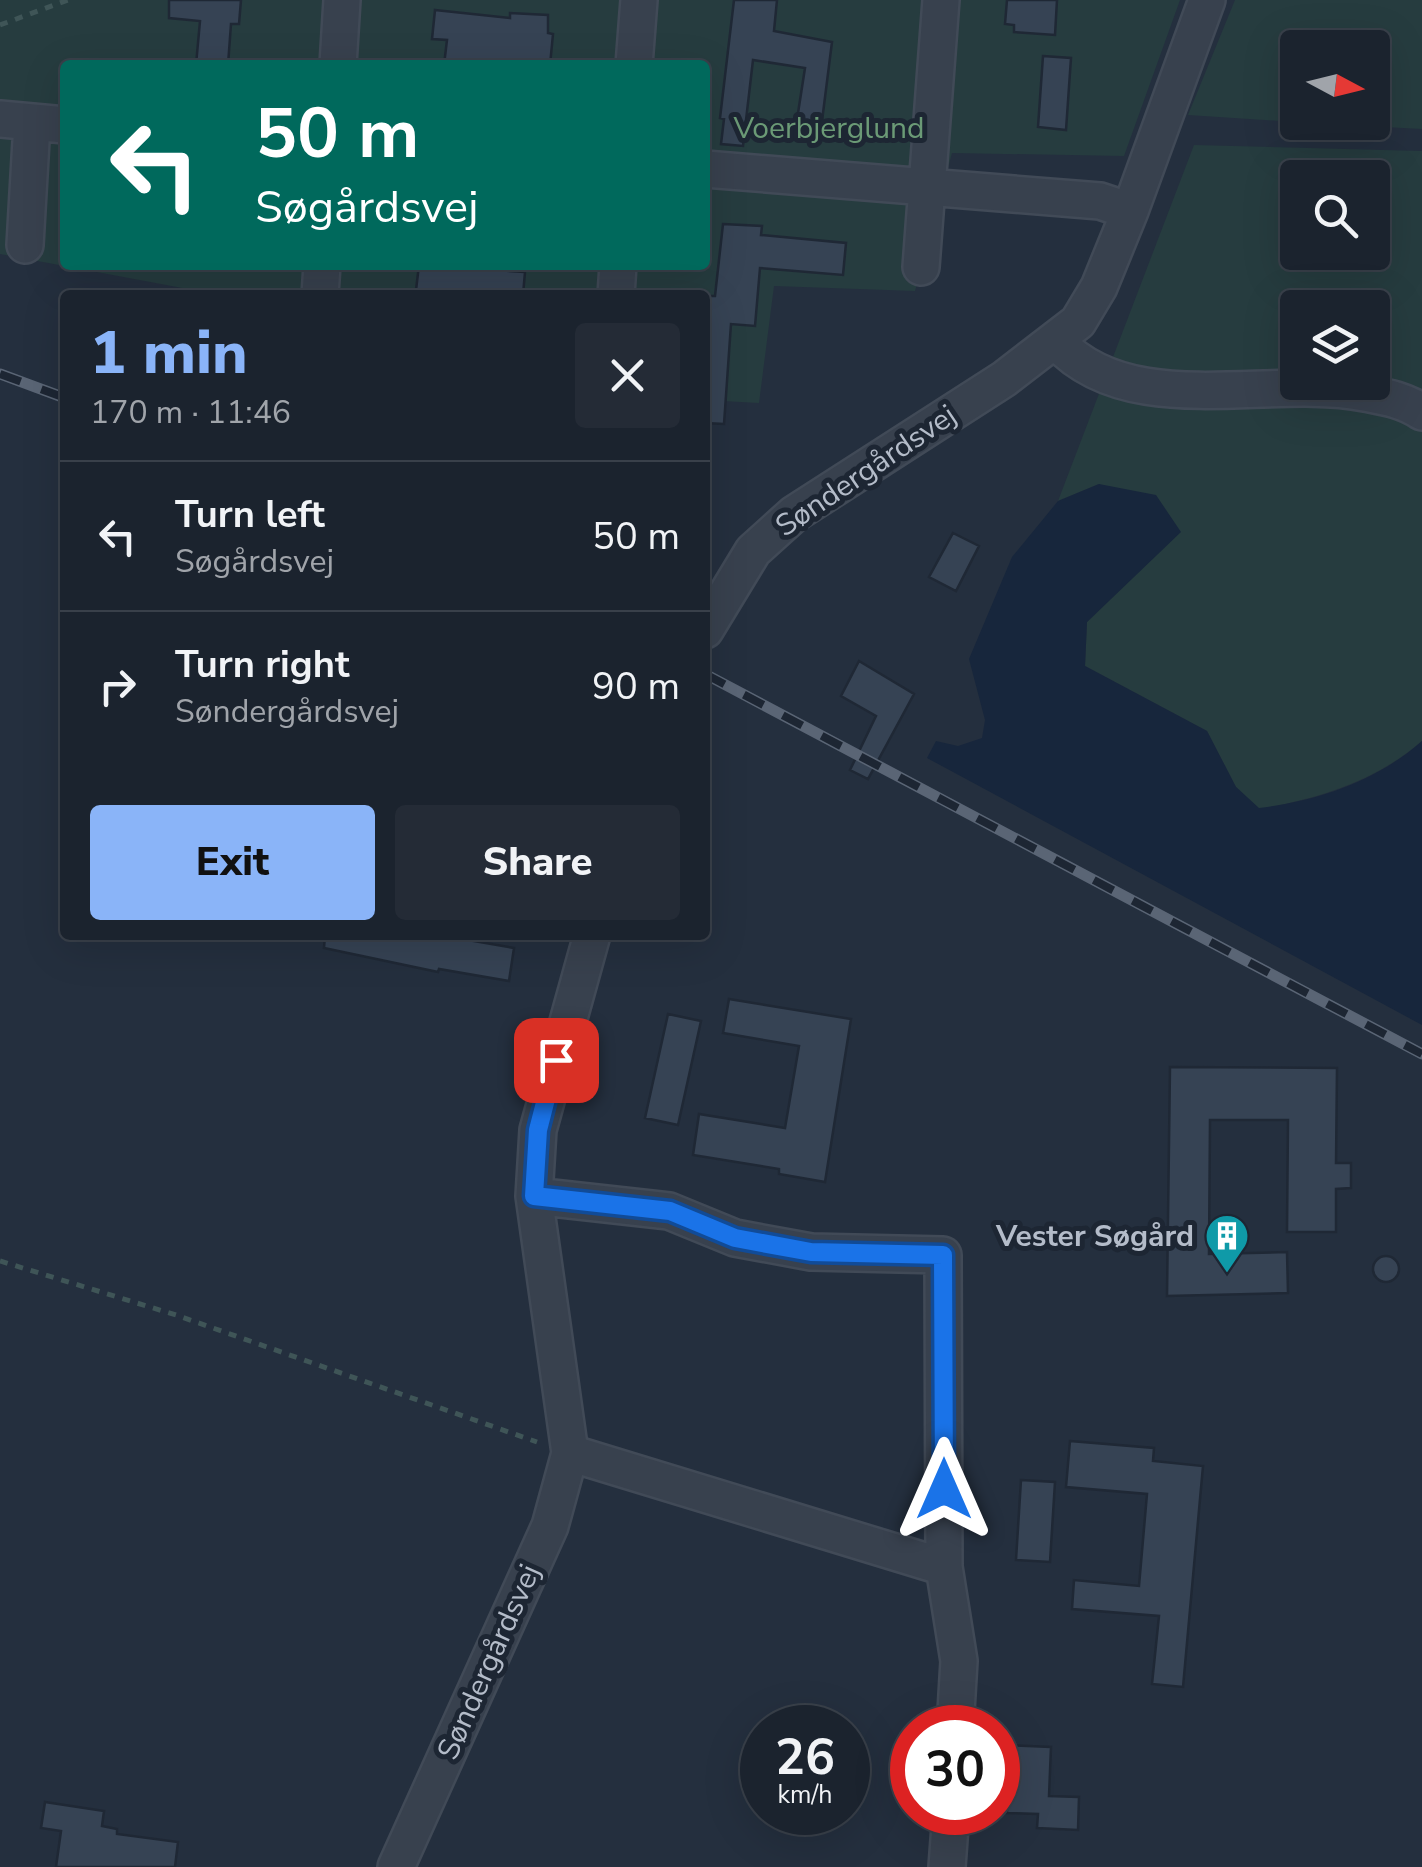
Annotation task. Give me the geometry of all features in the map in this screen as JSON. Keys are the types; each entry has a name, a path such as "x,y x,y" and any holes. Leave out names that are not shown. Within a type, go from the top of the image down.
{"street":[{"path":"338,60 342,0"},
{"path":"634,60 640,0"},
{"path":"921,267 940,0"},
{"name":"Søndergårdsvej","path":"712,616 753,551 794,514 1057,342 1078,322 1099,287 1130,211 1207,0"},
{"path":"25,245 32,122"},
{"path":"710,169 1100,201 1130,211"},
{"path":"1057,342 1114,381 1147,388 1339,388 1407,402 1422,412"},
{"name":"Søndergårdsvej","path":"396,1867 550,1526 570,1453 534,1196 538,1130 591,940"},
{"path":"534,1196 670,1211 735,1238 811,1252 943,1255 944,1567 959,1661 957,1705"},
{"path":"570,1453 944,1567"},
{"path":"948,1867 949,1835"}],"path":[{"path":"0,26 68,0"},
{"path":"0,1261 176,1315 570,1453"}],"green space":[{"name":"Voerbjerglund","path":"0,0 1180,0 1124,156 952,153 915,291 774,286 759,403 710,400 710,290 193,290 86,270 710,270 710,60 60,60 60,265 0,254"},
{"path":"1235,0 1422,0 1422,129 1390,127 1390,30 1280,30 1280,121 1188,115"},
{"path":"1194,145 1422,151 1422,741 1385,767 1345,786 1259,809 1236,787 1207,731 1085,666 1087,622 1180,532 1099,484 1058,501"}],"water":[{"path":"1099,484 1156,495 1181,532 1087,622 1085,666 1207,731 1236,787 1259,808 1346,787 1386,767 1422,741 1422,1025 927,758 936,741 958,746 982,738 985,720 969,659 1012,557 1058,501"}],"building":[{"path":"169,0 241,0 239,24 231,24 228,60 196,60 200,21 169,18"},
{"path":"734,0 777,0 774,31 832,42 821,129 796,126 805,68 753,60 743,146 721,144 724,119 720,118"},
{"path":"1007,0 1057,0 1055,35 1014,32 1014,25 1005,24"},
{"path":"435,10 510,18 510,13 548,15 548,33 553,34 550,60 445,60 447,40 432,39"},
{"path":"1043,56 1071,58 1066,130 1038,127"},
{"path":"723,224 762,226 761,235 846,243 843,275 760,268 755,326 731,324 724,424 710,423 710,296 715,296"},
{"path":"418,270 525,272 523,290 416,290"},
{"path":"953,533 979,546 956,591 929,577"},
{"path":"859,661 914,694 868,779 850,770 876,716 841,696"},
{"path":"325,940 468,940 514,948 509,981 439,969 438,972 324,948"},
{"path":"729,999 851,1019 825,1182 779,1174 779,1169 693,1155 699,1114 785,1128 799,1046 723,1033"},
{"path":"668,1014 701,1021 678,1125 645,1118"},
{"path":"1170,1067 1337,1068 1336,1163 1351,1163 1351,1188 1336,1189 1336,1232 1287,1232 1288,1120 1210,1120 1209,1254 1287,1252 1288,1293 1167,1296"},
{"path":"1386,1256 1395,1260 1399,1269 1395,1278 1386,1282 1377,1278 1373,1269 1377,1260"},
{"path":"1070,1441 1154,1448 1153,1461 1203,1466 1183,1687 1152,1684 1159,1616 1072,1609 1074,1580 1139,1586 1147,1494 1066,1487"},
{"path":"1021,1480 1055,1482 1050,1562 1016,1560"},
{"path":"1020,1746 1051,1747 1049,1796 1079,1797 1078,1830 1037,1828 1038,1814 1020,1813"},
{"path":"45,1802 104,1811 102,1826 117,1829 117,1834 178,1842 175,1867 56,1867 61,1831 41,1828"}],"railway":[{"path":"0,374 60,396"},
{"path":"710,677 1422,1054"}],"place":[{"name":"Vester Søgård","path":"1227,1274"}],"route":[{"path":"556,1060 538,1130 534,1196 670,1211 735,1238 811,1252 943,1255 944,1489"}]}
